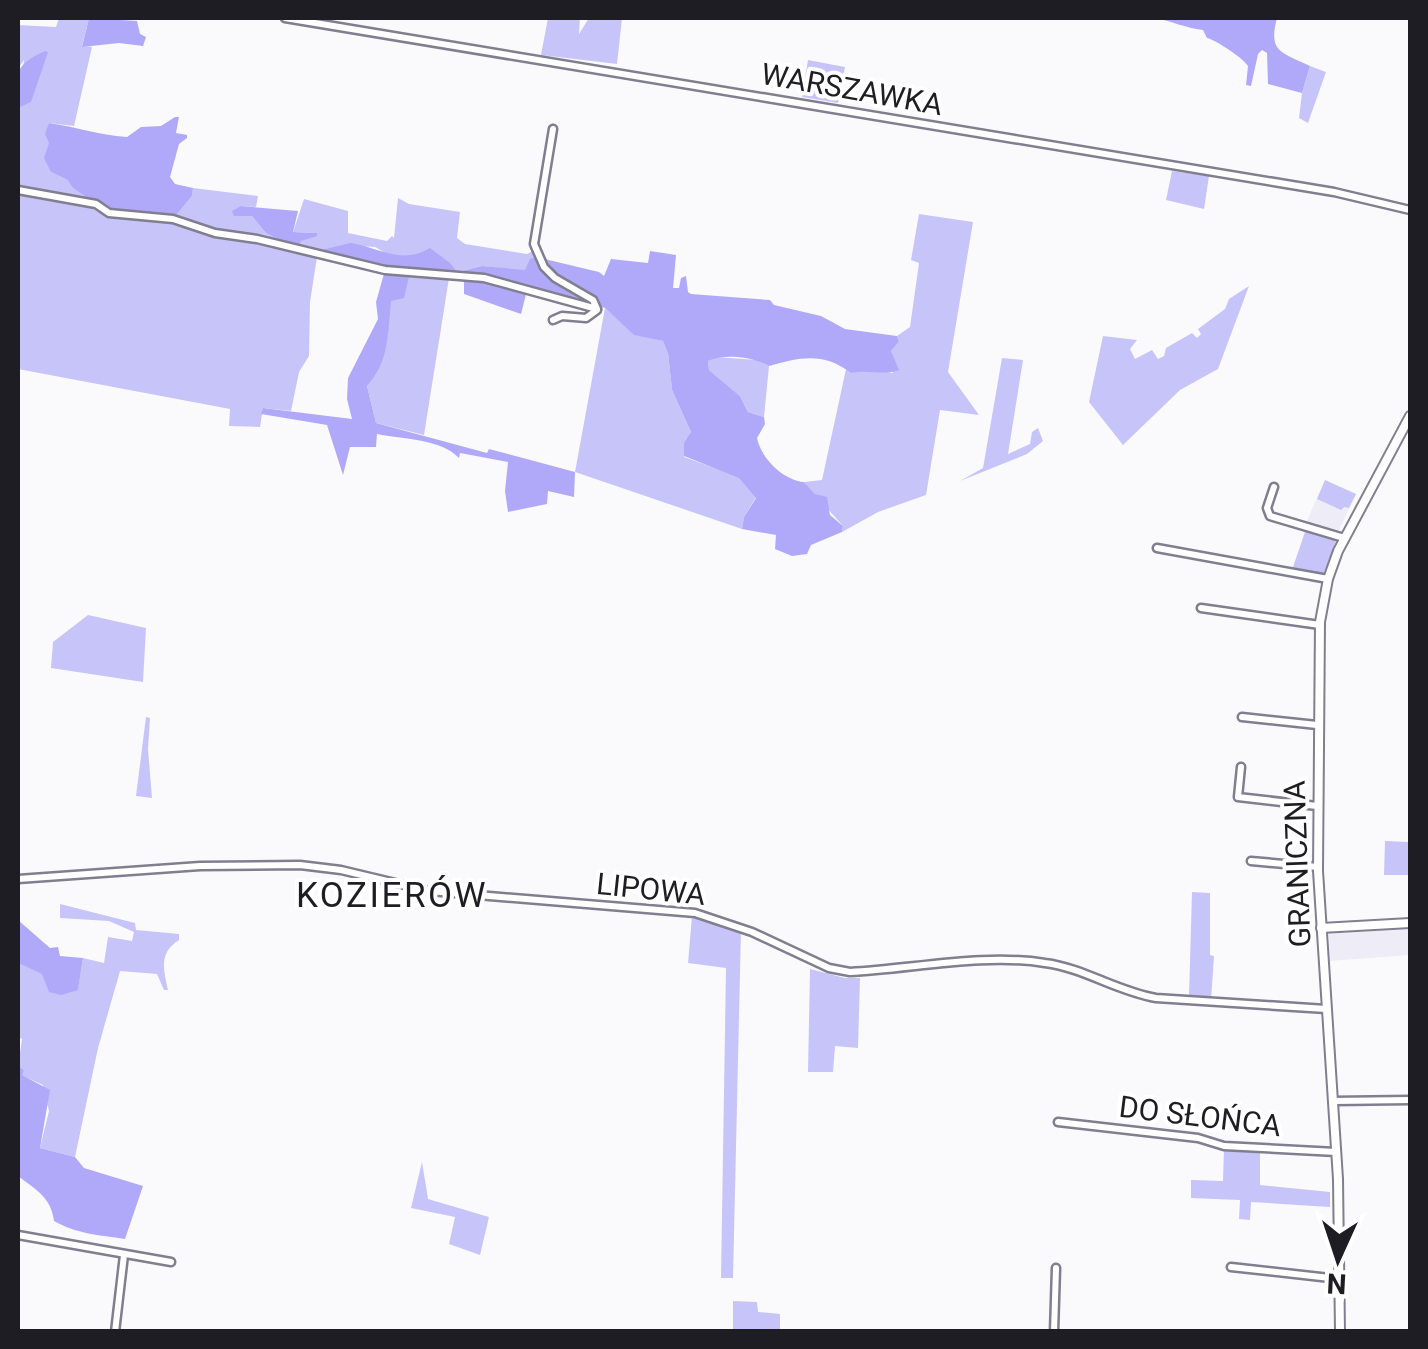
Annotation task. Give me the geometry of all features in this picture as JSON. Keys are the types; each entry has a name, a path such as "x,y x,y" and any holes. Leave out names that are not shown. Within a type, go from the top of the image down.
{"street":[{"name":"WARSZAWKA","path":"286,18 1334,192 1410,210"},
{"path":"553,129 534,244 544,267 593,300 597,309"},
{"path":"18,190 96,204 109,213 174,219 215,233 257,239 385,270 484,278 597,309"},
{"path":"553,320 562,316 586,318 597,309"},
{"name":"GRANICZNA","path":"1340,1332 1336,1152 1318,867 1320,625 1328,579 1344,538 1410,416"},
{"path":"1274,487 1267,508 1270,516 1344,538"},
{"path":"1157,548 1328,579"},
{"path":"1200,608 1320,625"},
{"path":"1242,717 1317,725"},
{"path":"1241,767 1238,797 1317,806"},
{"path":"1251,862 1318,867"},
{"name":"LIPOWA","path":"18,879 200,866 300,865 341,870 430,891 695,913 752,932 829,968 850,972 1006,960 1043,962 1131,994 1326,1009"},
{"path":"1321,928 1410,923"},
{"path":"1333,1101 1410,1100"},
{"name":"DO SŁOŃCA","path":"1058,1122 1198,1138 1224,1146 1336,1152"},
{"path":"18,1236 171,1262"},
{"path":"115,1332 124,1255"},
{"path":"1232,1267 1339,1279"},
{"path":"1054,1332 1056,1268"}],"shaded area":[{"path":"59,18 89,18 82,46 92,47 74,126 49,123 51,172 69,180 72,187 173,219 192,196 193,188 258,196 256,207 241,206 246,214 265,232 301,241 317,233 293,232 304,199 348,211 348,233 387,241 394,238 398,198 409,204 460,212 457,238 465,244 527,254 531,252 538,207 538,239 546,260 536,257 525,271 482,266 456,272 419,255 393,257 375,247 346,245 309,252 317,257 310,302 309,356 299,372 291,411 263,408 260,427 229,426 230,409 18,369 18,113 24,60 18,69 18,25 56,27"},
{"path":"89,18 137,21 140,34 146,37 143,46 119,43 82,47"},
{"path":"548,18 580,18 579,34 589,18 622,18 617,64 541,55"},
{"path":"1154,18 1277,18 1274,38 1279,50 1310,66 1302,93 1268,84 1267,53 1262,50 1251,86 1246,85 1248,66 1207,38 1203,30"},
{"path":"48,52 31,102 20,107 18,113 20,68"},
{"path":"808,60 845,67 838,103 802,97"},
{"path":"1310,66 1326,72 1308,123 1299,118"},
{"path":"179,117 176,133 187,138 179,144 170,177 175,184 193,188 192,196 173,219 109,213 68,180 51,172 44,158 49,123 127,137 141,127 161,126"},
{"path":"1172,171 1209,176 1204,209 1166,200"},
{"path":"241,206 298,211 293,232 317,236 301,241 297,250 265,232 252,216 234,216 232,211"},
{"path":"919,214 973,222 948,372 979,415 940,410 926,495 878,512 842,532 843,526 804,482 822,480 846,369 851,373 864,369 893,373 891,351 899,342 897,336 910,327 919,263 911,260"},
{"path":"351,243 400,255 430,248 457,272 482,266 525,270 530,259 536,257 604,276 611,259 648,263 650,251 676,255 673,288 679,288 681,278 686,276 691,294 770,300 774,305 821,316 845,329 897,336 899,342 891,351 899,370 894,372 851,373 831,362 811,358 769,366 739,357 708,361 709,370 740,396 748,412 764,417 765,424 757,438 768,460 788,477 804,482 815,494 827,497 830,515 843,526 842,532 811,545 807,554 792,556 775,549 776,535 742,529 744,517 756,498 739,478 684,456 684,443 691,432 672,390 663,341 634,335 597,305 527,290 521,314 464,294 464,281 410,272 404,298 391,301 380,368 367,386 376,423 575,472 574,497 548,491 547,504 508,512 508,462 460,453 459,458 432,443 377,434 376,447 350,447 343,475 327,425 261,414 263,408 352,419 347,399 348,378 378,319 376,302 385,270 307,253"},
{"path":"409,271 449,278 424,435 376,423 367,386 384,355 391,300"},
{"path":"1249,286 1218,369 1180,390 1123,445 1089,402 1103,336 1137,340 1130,349 1135,359 1152,350 1158,359 1164,356 1166,348 1192,333 1197,338 1201,334 1198,329"},
{"path":"605,308 634,334 663,341 672,390 691,432 684,457 739,477 756,497 742,529 575,472"},
{"path":"715,357 758,360 769,366 764,417 748,412 740,396 709,370 708,361"},
{"path":"1002,358 1023,360 1008,454 1030,444 1032,432 1038,428 1043,441 1027,454 960,481 983,468"},
{"path":"1325,480 1356,494 1339,530 1333,532 1306,523"},
{"path":"1325,480 1356,494 1349,508 1341,510 1317,499"},
{"path":"1306,529 1337,538 1323,576 1292,570"},
{"path":"88,615 146,628 143,682 51,668 53,642"},
{"path":"146,717 150,718 152,798 136,796"},
{"path":"1385,841 1410,842 1410,875 1384,875"},
{"path":"1192,892 1210,893 1210,955 1214,956 1211,1000 1189,996"},
{"path":"60,904 135,923 136,930 179,934 164,962 168,990 164,990 157,974 120,971 98,1048 75,1157 40,1148 49,1111 43,1085 21,1075 24,1070 18,1066 22,1039 18,1037 18,963 78,989 83,958 104,963 108,937 132,941 134,932 109,921 60,918"},
{"path":"692,916 741,930 733,1278 721,1278 726,968 688,963"},
{"path":"18,920 50,948 58,947 60,956 83,958 78,990 61,995 49,992 42,974 18,963"},
{"path":"1410,929 1410,955 1330,961 1329,932"},
{"path":"810,969 860,978 858,1048 835,1046 833,1072 808,1072"},
{"path":"18,1066 24,1070 22,1075 50,1090 40,1148 75,1157 84,1168 143,1186 125,1239 80,1231 54,1221 46,1200 18,1176"},
{"path":"1224,1149 1260,1151 1260,1185 1330,1192 1330,1207 1251,1202 1250,1220 1239,1219 1240,1200 1191,1198 1191,1180 1223,1181"},
{"path":"422,1162 428,1199 489,1217 480,1255 449,1244 455,1217 411,1208"},
{"path":"733,1301 757,1302 758,1312 780,1314 780,1331 733,1331"}],"district":[{"name":"KOZIERÓW","path":"392,895"}]}
